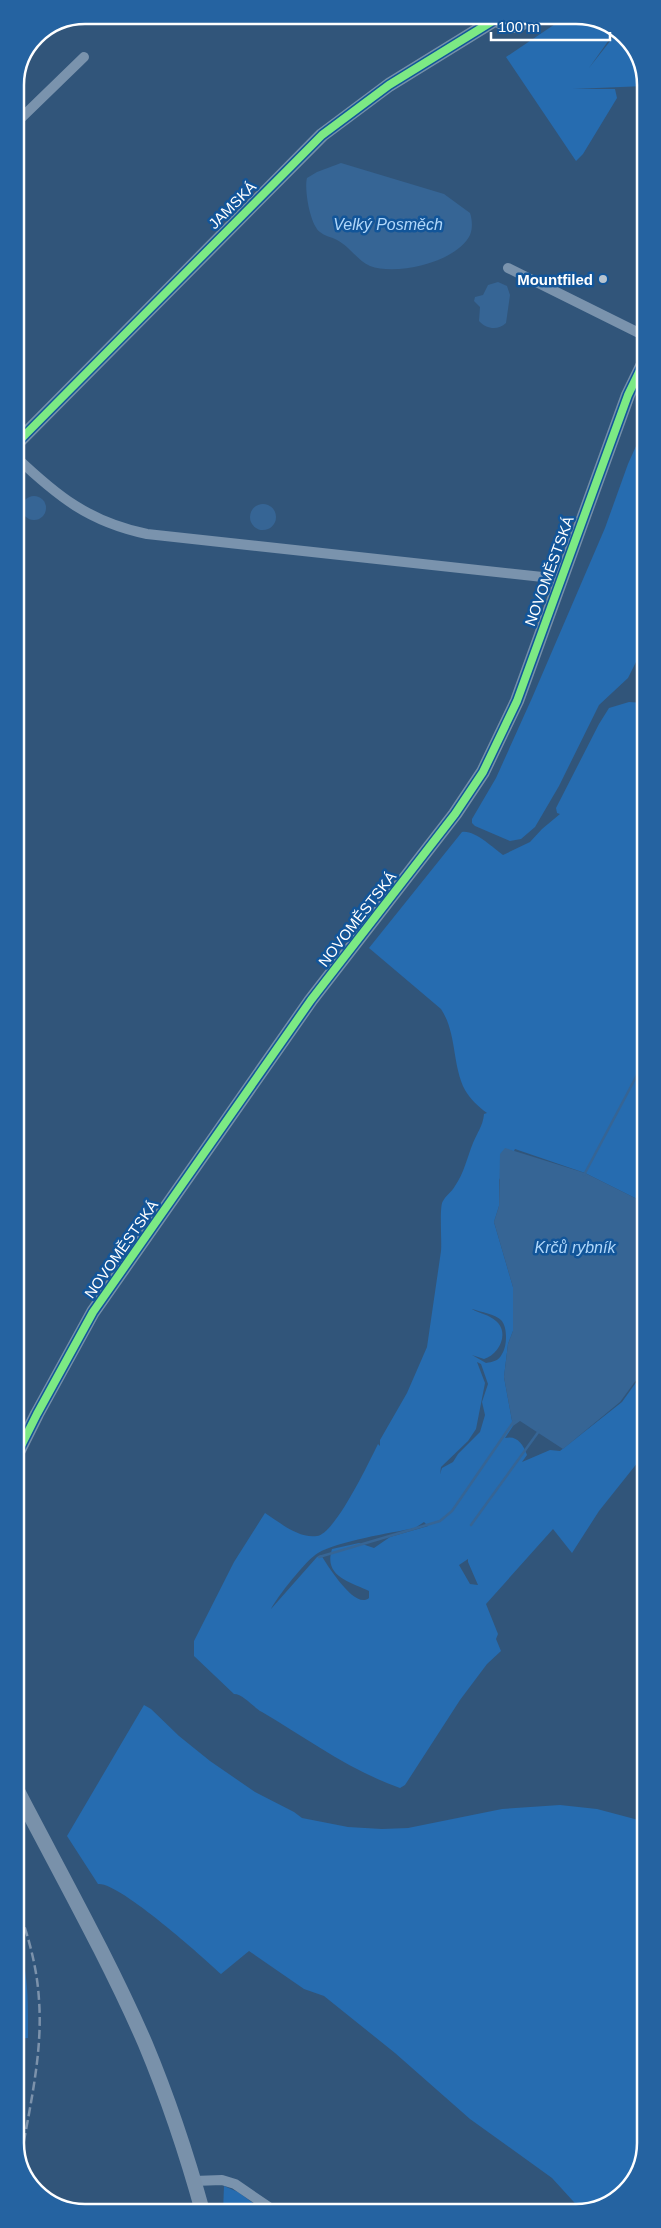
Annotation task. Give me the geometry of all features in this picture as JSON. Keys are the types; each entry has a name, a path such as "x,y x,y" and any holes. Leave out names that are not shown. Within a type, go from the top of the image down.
{"main road":[{"path":"24,1803 104,1955 129,2008 171,2111 201,2204"}],"street":[{"name":"JAMSKÁ","path":"24,436 322,135 389,85 485,24"},
{"name":"JAMSKÁ","path":"502,24 516,26 521,24"},
{"path":"24,115 84,57"},
{"path":"508,268 637,332"},
{"name":"NOVOMĚSTSKÁ","path":"24,1440 93,1312 311,1000 455,814 494,752 516,701 628,395 637,376"},
{"path":"24,464 55,492 84,512 103,522 128,530 147,534 561,579"},
{"path":"194,2181 222,2180 236,2184 265,2204"}],"shaded area":[{"path":"555,24 588,25 599,28 612,36 589,68 613,37 625,48 633,62 637,86 573,89 615,89 617,98 583,154 576,161 506,57"},
{"path":"637,444 637,660 628,678 599,705 559,786 535,827 521,839 510,841 475,826 472,823 472,819 496,778 532,698 605,528"},
{"path":"629,702 637,702 637,1199 585,1173 515,1149 499,1180 499,1206 494,1222 513,1287 513,1331 508,1344 504,1377 513,1426 505,1438 516,1439 524,1447 527,1455 522,1462 550,1450 560,1451 622,1402 637,1381 637,1463 599,1511 572,1553 553,1529 486,1604 498,1634 496,1639 501,1651 487,1664 460,1700 405,1785 400,1788 364,1773 346,1763 262,1712 241,1696 234,1694 194,1656 194,1641 234,1562 265,1513 289,1529 303,1535 317,1536 324,1532 342,1511 378,1444 380,1446 380,1440 407,1393 427,1347 441,1251 442,1204 461,1176 484,1114 487,1113 469,1097 465,1090 458,1070 450,1028 441,1009 369,948 462,832 478,837 503,855 530,842 560,814 557,813 556,808 609,708","holes":["472,1309 495,1316 501,1320 505,1327 504,1351 495,1361 486,1363 472,1355 484,1359 494,1353 501,1343 502,1331 500,1326 491,1317","477,1362 481,1364 488,1384 482,1402 485,1415 480,1432 458,1454 453,1462 442,1468 440,1474 441,1467 468,1441 476,1429 485,1383","424,1522 428,1526 390,1537 374,1548 359,1543 332,1549 331,1566 335,1572 347,1581 369,1591 369,1598 363,1600 350,1593 342,1585 321,1555 317,1557 271,1609 293,1579 318,1553 351,1541 415,1528","468,1559 468,1562 478,1585 470,1584 459,1565"]},
{"path":"144,1705 210,1761 255,1792 302,1818 348,1827 408,1828 502,1809 560,1805 597,1809 637,1820 637,2143 634,2163 625,2180 607,2196 599,2200 576,2204 552,2178 470,2119 395,2053 324,1996 304,1989 249,1951 221,1974 141,1907 108,1886 98,1884 67,1836"},
{"path":"24,1967 27,1987 28,2038 24,2038"},
{"path":"224,2186 238,2192 254,2204 223,2204"}],"water":[{"name":"Velký Posměch","path":"341,163 444,194 470,213 472,229 470,235 453,253 425,264 410,268 382,269 366,264 341,243 324,235 316,228 309,207 306,190 307,178"},
{"path":"498,282 507,286 510,295 506,323 503,326 492,328 485,326 479,321 480,307 474,301 475,297 483,295 488,285"},
{"path":"29,497 39,497 45,503 45,513 39,519 29,519 24,514 24,502"},
{"path":"263,504 272,508 276,517 272,526 263,530 254,526 250,517 254,508"},
{"name":"Krčů rybník","path":"505,1148 585,1173 637,1199 637,1379 620,1402 563,1449 520,1421 513,1426 504,1377 508,1344 513,1331 513,1287 494,1222 499,1206 500,1154"}],"waterway":[{"path":"584,1175 637,1075"},
{"path":"319,1557 440,1521 452,1511 514,1421"},
{"path":"471,1525 539,1431"}],"railway":[{"path":"24,1926 34,1963 40,2020 37,2061 24,2140"}],"cycle path":[{"path":"24,436 322,135 389,85 488,24"},
{"path":"24,1440 93,1312 311,1000 455,814 483,772 517,701 628,395 637,376"}],"place":[{"name":"Mountfiled","path":"603,279"}]}
